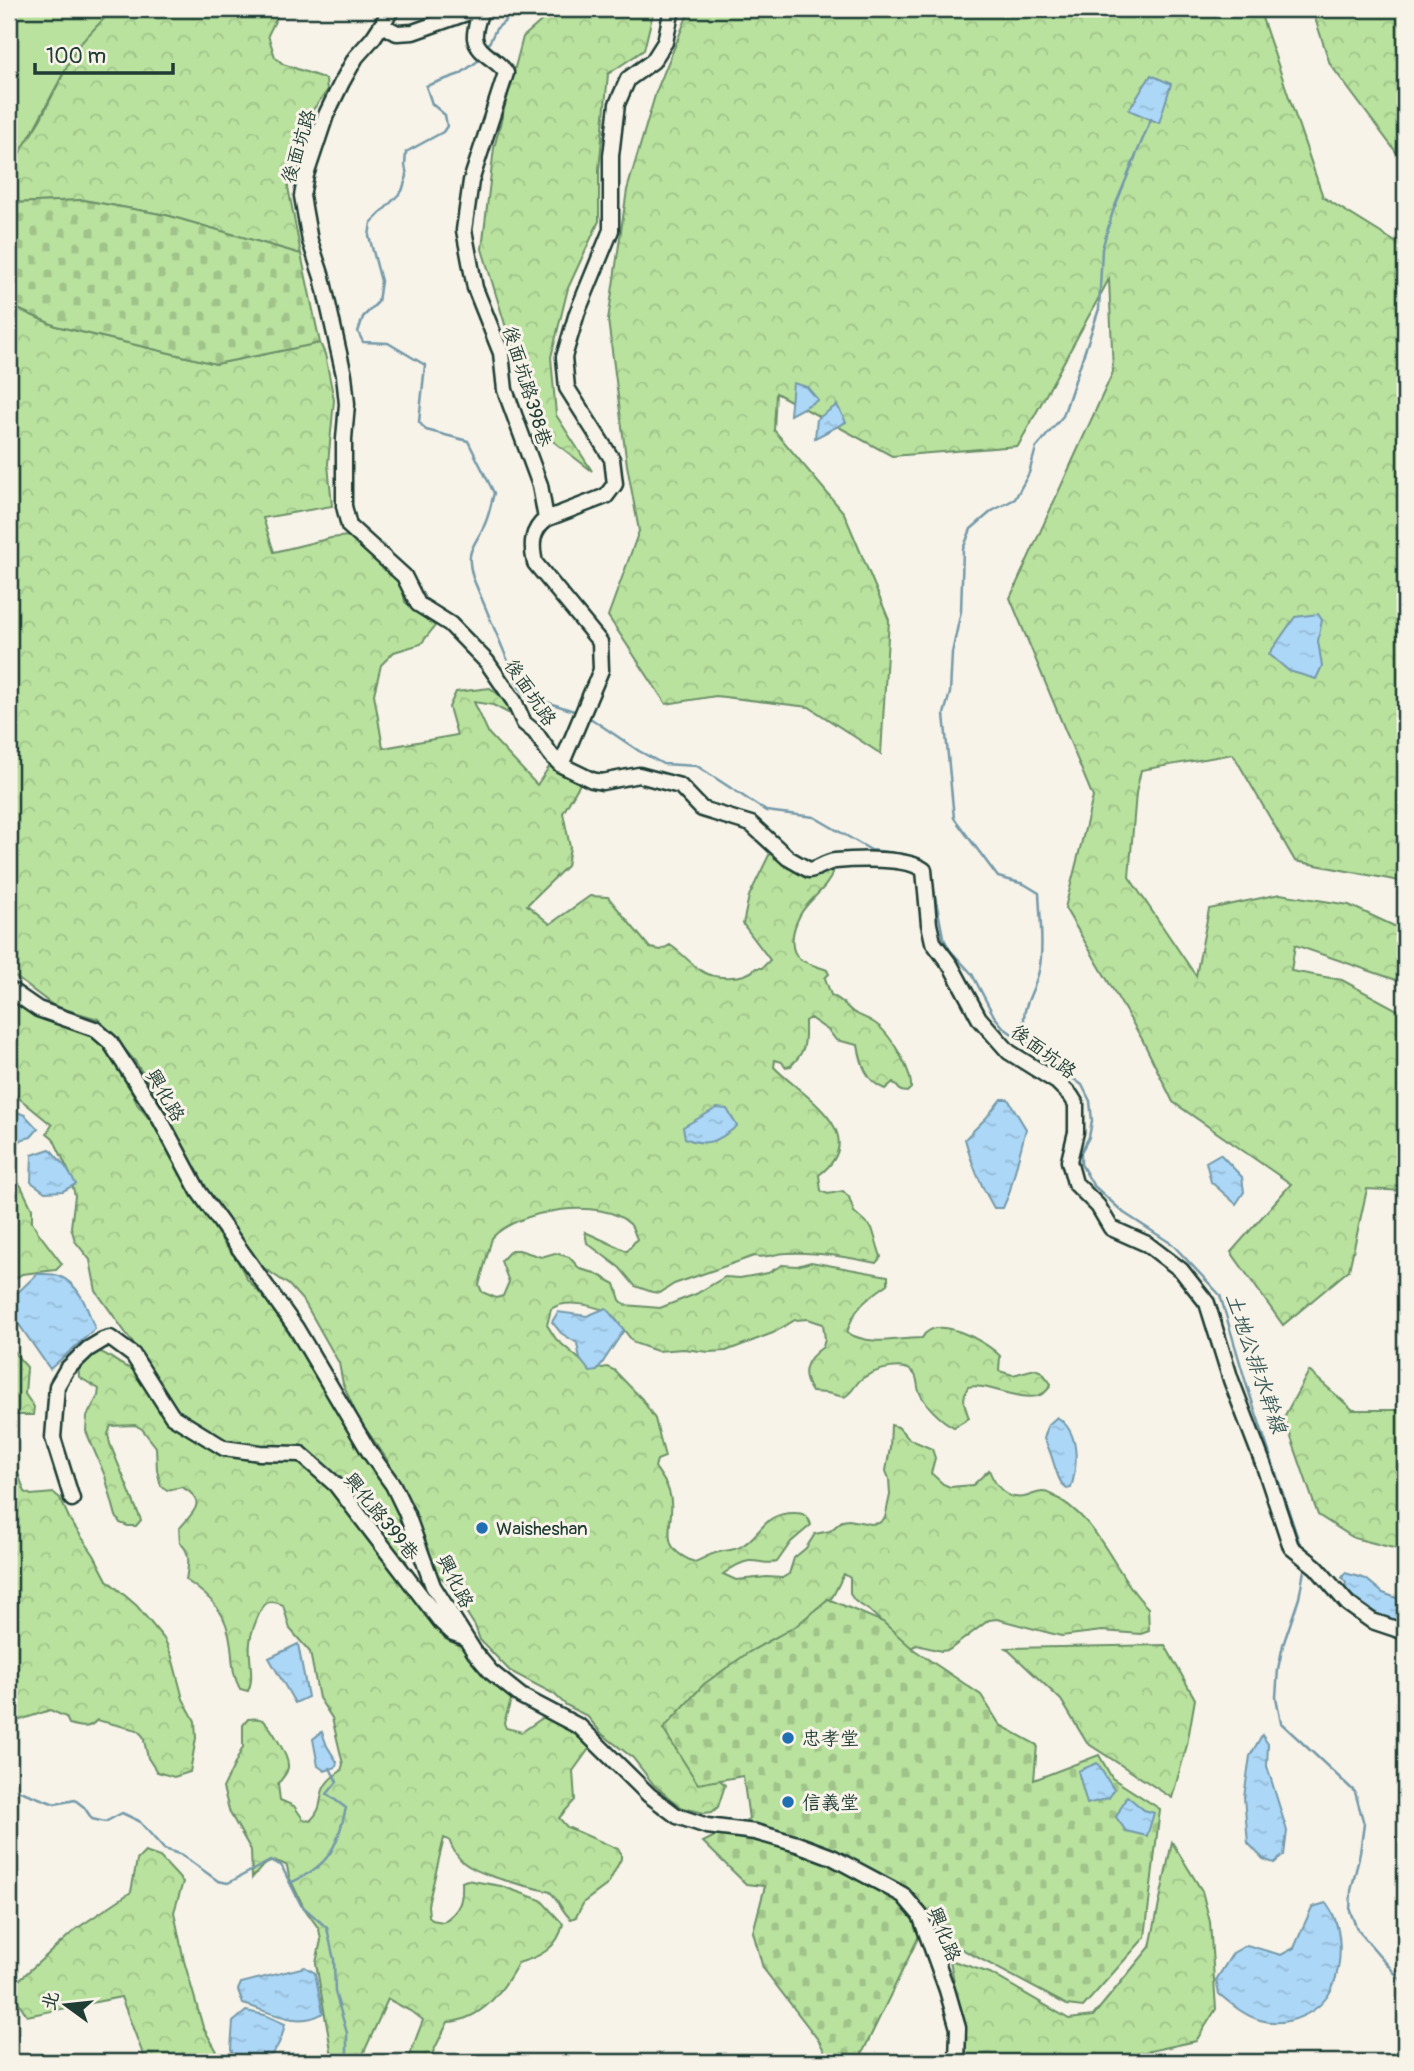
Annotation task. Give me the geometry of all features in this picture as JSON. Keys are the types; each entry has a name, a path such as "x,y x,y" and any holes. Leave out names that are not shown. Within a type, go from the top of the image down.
{"street":[{"name":"後面坑路","path":"392,9 356,57 337,93 306,175 302,196 310,241 322,277 344,374 347,404 344,439 345,518 355,534 404,576 418,604 450,624 487,662 514,701 524,723 535,732 561,765 602,782 639,775 680,786 702,809 751,824 788,858 809,870 834,861 909,862 923,870 933,942 951,966 979,1018 1009,1052 1057,1083 1076,1104 1076,1132 1069,1161 1075,1182 1098,1206 1111,1228 1147,1244 1181,1270 1208,1303 1231,1380 1294,1550 1308,1559 1348,1604 1372,1620 1405,1632"},
{"path":"382,25 397,33 413,32 480,9"},
{"name":"後面坑路398巷","path":"480,9 475,37 484,52 501,65 506,73 471,181 464,230 475,288 501,354 505,390 540,485 546,519"},
{"path":"561,765 601,670 600,642 535,563 531,546 537,526 546,519 606,496 615,484 612,459 567,388 564,357 577,313 611,230 611,156 617,103 628,79 653,61 665,42 672,9"},
{"name":"興化路","path":"9,989 38,1009 95,1028 110,1042 160,1119 198,1192 296,1328 370,1453 393,1485 406,1512 433,1586 475,1653 500,1682 580,1727 649,1795 677,1816 707,1826 755,1832 797,1843 832,1857 903,1895 920,1915 947,1990 958,2028 957,2062"},
{"name":"興化路399巷","path":"72,1499 53,1438 57,1386 67,1369 88,1349 103,1339 110,1338 133,1355 172,1416 224,1448 301,1454 336,1485 441,1622 453,1633 466,1638"}],"green space":[{"path":"9,9 121,9 74,53 9,176"},
{"path":"113,9 281,9 268,35 275,57 283,64 326,79 327,91 312,111 303,132 288,187 301,254 166,215 83,200 12,203 9,210 9,170 40,120 77,47"},
{"path":"555,9 654,9 644,50 608,74 599,170 599,221 568,288 551,357 556,415 592,471 537,429 482,249 494,148 523,37"},
{"path":"690,9 1259,9 1323,197 1405,248 1405,882 1295,861 1233,754 1141,770 1136,793 1129,877 1196,976 1209,909 1280,894 1349,905 1405,931 1405,983 1295,945 1291,971 1342,980 1405,1014 1405,1191 1367,1189 1349,1270 1283,1325 1231,1252 1291,1184 1173,1102 1142,1039 1065,908 1093,797 1010,598 1113,372 1109,279 1018,446 892,456 776,393 774,430 844,513 889,620 881,754 809,707 716,696 666,704 608,616 639,531 627,465 608,320 627,190 656,92"},
{"path":"1312,9 1405,9 1405,164 1330,64"},
{"path":"83,200 166,215 301,254 320,343 216,364 56,326 9,305 9,210 12,203"},
{"path":"9,305 56,326 216,364 320,343 325,354 334,400 328,464 332,506 263,518 274,552 348,536 391,569 402,584 405,602 435,626 421,644 394,652 381,665 374,694 383,748 457,735 449,707 456,692 490,688 507,701 508,713 493,705 474,702 489,734 537,785 551,764 581,782 563,813 570,847 567,866 527,905 550,924 590,896 608,897 650,948 661,950 670,945 706,973 737,977 762,968 770,960 743,924 749,896 770,853 786,859 807,877 833,872 800,915 794,932 794,951 801,960 827,970 829,974 825,978 831,995 853,1012 873,1022 886,1034 904,1062 911,1088 907,1092 901,1091 893,1082 885,1089 873,1082 866,1071 858,1045 836,1040 829,1031 810,1018 805,1021 804,1046 800,1055 791,1066 785,1067 782,1062 775,1060 774,1067 814,1102 836,1130 839,1144 834,1159 819,1175 821,1191 828,1194 843,1191 849,1197 854,1212 872,1228 881,1257 876,1263 809,1253 754,1256 674,1284 660,1293 652,1292 635,1286 620,1268 587,1243 585,1232 627,1251 637,1239 630,1224 617,1215 600,1210 560,1210 520,1220 492,1238 479,1285 482,1292 496,1298 503,1296 509,1282 501,1261 511,1250 541,1257 555,1253 569,1257 580,1269 595,1273 615,1284 620,1300 625,1305 660,1308 696,1294 725,1277 740,1278 768,1273 782,1265 797,1266 811,1262 888,1276 888,1284 857,1310 847,1333 866,1340 884,1341 922,1338 929,1331 938,1328 961,1332 984,1343 1000,1356 999,1371 1013,1375 1035,1369 1042,1372 1051,1384 1045,1392 1025,1397 977,1386 968,1387 964,1399 969,1418 954,1427 929,1407 921,1396 915,1375 905,1368 890,1368 868,1375 844,1397 812,1392 806,1379 806,1368 812,1357 823,1347 825,1339 823,1324 808,1319 795,1320 773,1333 726,1351 657,1351 634,1343 610,1312 580,1304 557,1306 551,1309 547,1325 556,1339 592,1370 607,1367 614,1370 642,1399 655,1419 665,1457 657,1460 655,1467 671,1498 669,1530 673,1548 695,1562 715,1553 739,1548 777,1516 801,1514 811,1525 791,1542 777,1562 746,1562 723,1574 736,1580 782,1578 789,1574 794,1558 806,1548 815,1534 830,1531 842,1521 871,1524 879,1523 885,1518 890,1495 886,1471 891,1425 898,1427 909,1439 932,1449 935,1458 931,1473 943,1484 950,1487 973,1485 989,1470 994,1481 1007,1494 1024,1497 1044,1492 1067,1504 1094,1531 1148,1608 1149,1631 1141,1634 1102,1631 1061,1636 997,1619 989,1620 949,1650 941,1651 917,1645 910,1648 870,1611 855,1601 850,1594 850,1578 844,1574 833,1596 801,1632 719,1779 725,1785 718,1807 712,1812 704,1813 680,1807 654,1785 633,1758 602,1734 587,1716 566,1705 554,1694 510,1671 480,1640 475,1626 446,1581 437,1575 431,1564 386,1458 358,1418 343,1384 339,1363 305,1303 289,1285 261,1266 239,1242 199,1182 165,1109 135,1061 98,1019 54,1006 9,972"},
{"path":"9,994 98,1037 122,1066 137,1104 151,1121 224,1244 236,1258 247,1279 274,1309 294,1342 323,1379 405,1518 402,1549 412,1577 436,1617 445,1639 466,1648 496,1685 509,1695 511,1700 504,1723 506,1728 522,1732 549,1716 591,1746 573,1771 575,1800 559,1818 567,1827 618,1849 621,1859 608,1884 584,1902 576,1917 571,1919 550,1892 506,1881 472,1868 461,1861 449,1840 444,1838 428,1905 432,1920 443,1922 457,1910 462,1895 462,1882 467,1880 501,1886 541,1900 563,1924 552,1945 534,1958 518,1963 506,1984 481,2010 460,2020 448,2022 428,2062 407,2062 423,2020 388,1999 360,2061 333,2062 316,1963 321,1940 319,1929 304,1908 289,1877 287,1866 276,1862 267,1863 252,1878 251,1850 230,1813 223,1788 243,1747 243,1725 248,1719 259,1719 271,1729 288,1765 278,1784 280,1800 294,1806 303,1819 310,1821 319,1808 326,1784 341,1771 343,1764 332,1718 319,1698 310,1652 290,1629 283,1605 277,1603 267,1603 261,1610 250,1643 250,1686 248,1691 240,1689 234,1673 229,1634 222,1615 211,1600 186,1580 188,1555 180,1543 179,1529 193,1513 197,1503 190,1492 182,1487 167,1490 161,1486 156,1447 142,1429 135,1425 111,1426 108,1434 141,1520 136,1526 128,1526 120,1523 116,1516 105,1476 86,1431 87,1416 99,1389 79,1377 78,1362 98,1351 132,1369 139,1356 137,1349 96,1291 90,1260 75,1241 71,1227 75,1196 70,1174 53,1138 47,1133 52,1125 9,1090"},
{"path":"9,1172 21,1186 32,1209 32,1222 37,1231 62,1264 56,1270 22,1274 9,1283"},
{"path":"9,1343 27,1367 25,1394 34,1407 33,1415 16,1415 9,1420"},
{"path":"1309,1371 1353,1410 1405,1410 1405,1551 1354,1538 1318,1515 1284,1417"},
{"path":"9,1449 25,1492 31,1495 54,1493 60,1498 70,1520 107,1580 137,1606 165,1640 183,1699 195,1721 196,1738 190,1772 174,1777 157,1772 148,1758 143,1736 137,1730 97,1720 84,1727 77,1726 69,1724 66,1717 50,1710 9,1721"},
{"path":"828,1599 883,1622 913,1649 981,1695 1000,1725 1037,1745 1034,1780 1099,1755 1112,1778 1160,1809 1145,1937 1083,2007 1067,2005 941,1938 921,1932 858,2062 830,2062 819,2041 763,1968 753,1932 765,1886 746,1884 703,1842 749,1819 743,1776 698,1784 663,1729 704,1684 749,1652 796,1626"},
{"path":"1165,1645 1195,1699 1187,1745 1172,1798 1087,1743 1061,1700 1006,1648"},
{"path":"1172,1842 1202,1891 1210,1922 1216,2009 1196,2041 1132,2055 1122,2062 968,2062 950,1960 990,1973 1069,2019 1093,2016 1150,1947"},
{"path":"145,1852 160,1857 183,1882 174,1912 184,1961 203,2027 226,2062 146,2062 121,1997 27,2016 10,1988 76,1929 131,1892 137,1860"}],"water":[{"path":"1151,75 1171,84 1159,123 1129,110"},
{"path":"793,383 807,387 818,400 790,415"},
{"path":"837,405 846,422 815,438 817,419"},
{"path":"1318,614 1322,620 1318,641 1322,666 1316,679 1289,671 1269,654 1295,617"},
{"path":"1001,1099 1008,1099 1026,1129 1009,1194 1003,1208 994,1208 977,1174 965,1139"},
{"path":"717,1108 727,1109 737,1126 713,1141 700,1142 685,1138 683,1127"},
{"path":"9,1109 25,1115 38,1129 31,1137 16,1144 9,1137"},
{"path":"50,1149 76,1184 63,1191 45,1192 31,1182 32,1155"},
{"path":"1220,1154 1242,1177 1244,1192 1236,1204 1211,1182 1206,1162"},
{"path":"37,1274 57,1275 72,1285 82,1298 95,1329 50,1369 18,1323 11,1299"},
{"path":"606,1308 624,1330 597,1371 590,1372 580,1359 577,1343 561,1333 552,1322 558,1312 587,1316"},
{"path":"1057,1417 1070,1431 1075,1449 1073,1479 1071,1488 1067,1489 1060,1480 1044,1439 1048,1425"},
{"path":"1345,1573 1366,1579 1383,1593 1405,1601 1405,1627 1383,1618 1343,1589 1346,1583 1342,1578"},
{"path":"298,1644 308,1697 295,1703 269,1658"},
{"path":"322,1732 337,1762 336,1767 325,1771 318,1766 313,1739"},
{"path":"1262,1735 1268,1744 1267,1766 1287,1831 1284,1855 1274,1863 1263,1859 1248,1843 1244,1797 1250,1756"},
{"path":"1097,1763 1114,1790 1109,1798 1087,1804 1078,1771"},
{"path":"1127,1796 1144,1810 1154,1813 1147,1836 1126,1831 1116,1817"},
{"path":"1326,1903 1336,1921 1340,1954 1333,1986 1321,2004 1292,2020 1270,2022 1249,2016 1219,1994 1216,1980 1233,1953 1247,1945 1281,1955 1294,1948 1312,1907"},
{"path":"305,1967 315,1973 323,2013 294,2019 243,2004 238,1990 241,1983"},
{"path":"246,2011 265,2015 285,2024 275,2050 263,2060 255,2062 235,2058 231,2049 233,2022"}],"waterway":[{"name":"土地公排水幹線","path":"486,49 496,29 519,9"},
{"name":"土地公排水幹線","path":"482,58 460,74 426,86 432,104 445,115 447,126 443,132 406,152 407,176 402,191 371,223 369,236 381,281 378,302 363,317 358,332 363,342 388,343 425,365 419,422 426,430 468,441 494,493 486,522 471,550 471,569 519,687 528,696 577,712"},
{"path":"1028,1045 1024,1021 1026,1005 1036,982 1041,953 1039,893 1024,884 998,877 954,818 944,714 950,693 952,653 961,611 963,549 971,529 992,511 1015,499 1029,473 1036,448 1063,416 1099,309 1102,249 1113,211 1151,119"},
{"name":"土地公排水幹線","path":"587,716 663,764 697,766 766,811 814,817 871,850 902,854 920,860"},
{"name":"土地公排水幹線","path":"931,875 943,937 950,950 972,974 994,1016 1004,1028 1082,1085 1090,1101 1092,1121 1089,1137 1081,1152 1081,1164 1093,1185 1124,1213 1172,1244 1220,1295 1301,1548"},
{"name":"土地公排水幹線","path":"1305,1565 1299,1598 1278,1669 1276,1697 1281,1723 1355,1792 1364,1824 1351,1891 1350,1911 1357,1929 1404,1984 1405,2007"},
{"path":"290,1883 323,1862 339,1834 346,1808 327,1794 337,1782 330,1768"},
{"path":"9,1787 55,1804 75,1800 92,1819 105,1822 122,1813 139,1821 164,1849 182,1855 218,1881 228,1883 270,1861 281,1865 301,1905 327,1928 334,1960 335,1992 347,2033 345,2062"}],"place":[{"name":"Waisheshan","path":"482,1528"},
{"name":"忠孝堂","path":"788,1738"},
{"name":"信義堂","path":"788,1802"}]}
